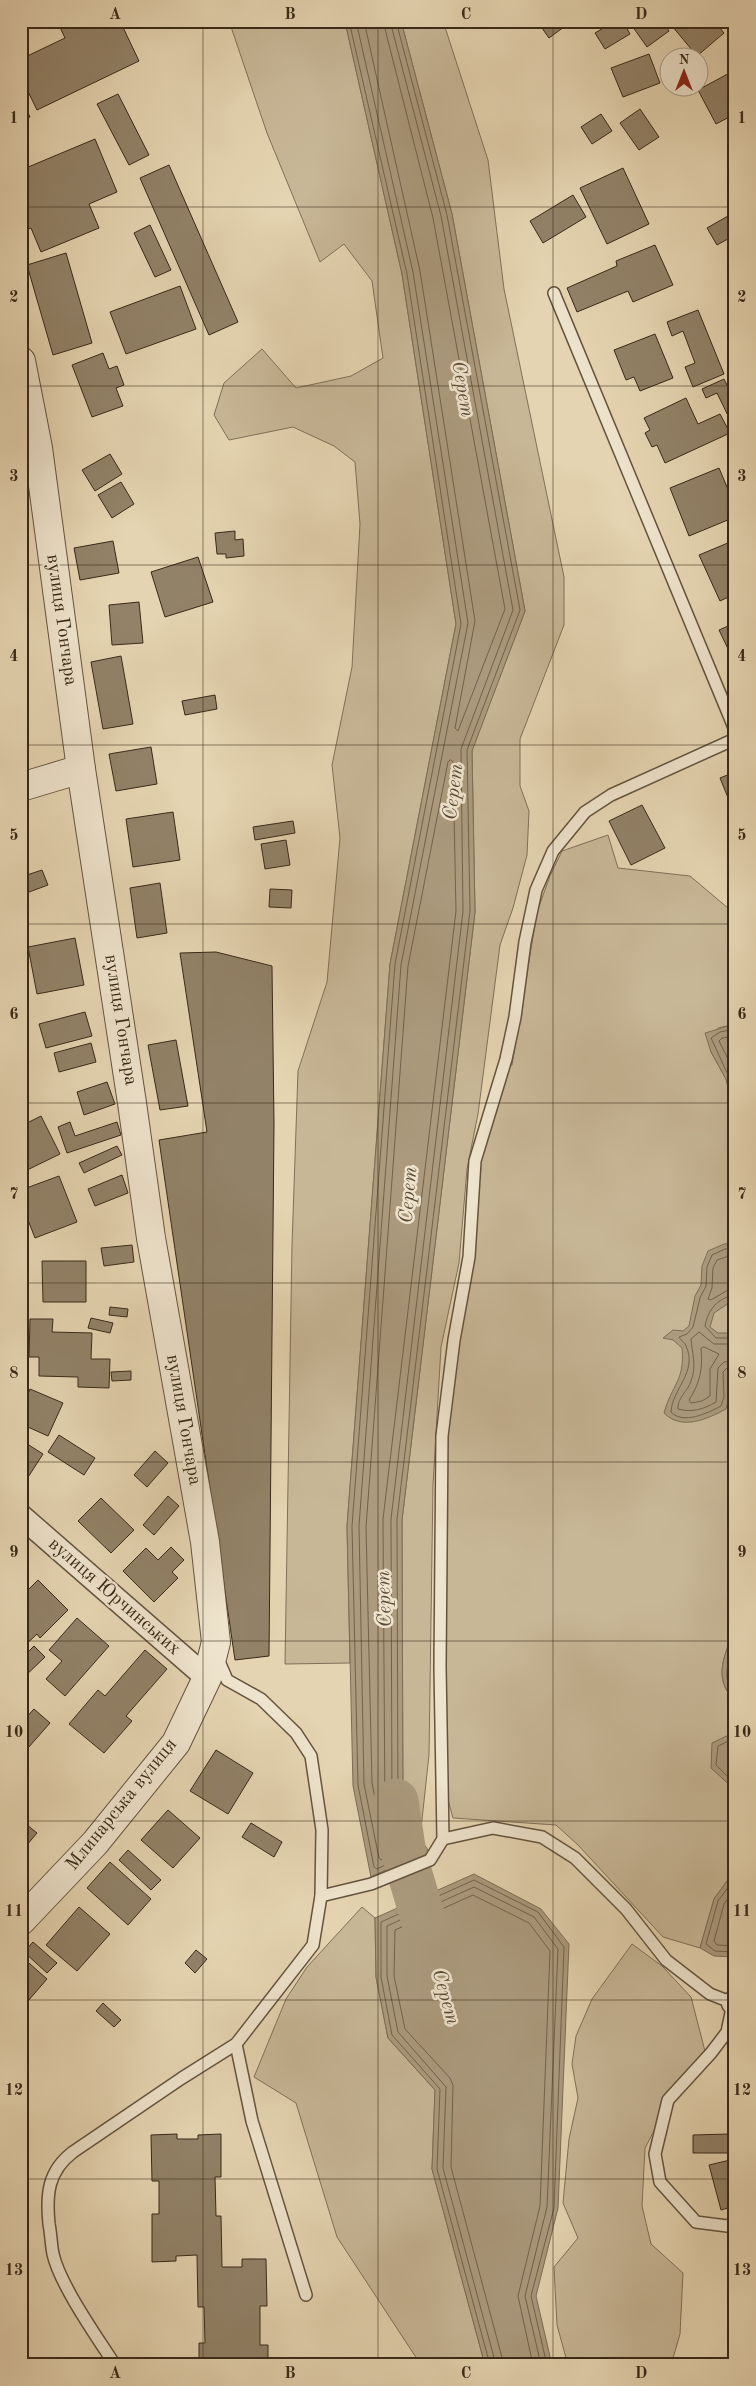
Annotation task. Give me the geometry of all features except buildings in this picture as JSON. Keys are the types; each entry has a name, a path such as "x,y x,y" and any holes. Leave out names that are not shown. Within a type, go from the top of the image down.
{"street":[{"name":"вулиця Гончара","path":"21,361 29,450 81,769 151,1238 205,1542 216,1642 207,1678"},
{"path":"21,787 81,769"},
{"name":"вулиця Юрчинських","path":"21,1516 207,1678"},
{"name":"Млинарська вулиця","path":"21,1921 95,1843 176,1743 207,1678"}],"lane":[{"path":"554,293 735,730"},
{"path":"321,1896 371,1884 430,1860 443,1839 440,1667 442,1436 454,1340 469,1258 475,1161 506,1059 514,1017 524,942 536,890 553,851 585,812 611,795 735,739"},
{"path":"115,2365 61,2276 53,2255 47,2202 50,2181 63,2160 73,2152 236,2044 313,1945 321,1896 322,1830 311,1756 296,1734 261,1699 227,1680 218,1662 216,1642"},
{"path":"443,1839 493,1828 542,1837 575,1858 626,1909 666,1960 710,1994 734,2003 727,2032 711,2054 668,2100 656,2154 660,2182 696,2222 727,2226 735,2223"},
{"path":"236,2044 252,2121 306,2294"}],"shaded area":[{"path":"229,21 343,21 346,26 402,274 456,624 390,964 347,1526 350,1663 285,1664 292,1245 298,1071 327,982 340,838 332,765 352,667 360,524 355,462 334,446 293,427 229,440 214,415 224,383 262,349 296,388 351,376 383,358 372,281 344,244 320,262 267,133"},
{"path":"401,21 443,21 488,160 504,289 564,577 564,625 520,739 520,786 529,811 527,855 513,908 500,945 478,1114 467,1169 459,1263 441,1347 433,1485 429,1755 420,1838 403,1813 402,1520 475,912 472,750 525,611 452,214"},
{"path":"608,835 618,868 690,876 735,914 735,1024 718,1028 711,1052 726,1079 735,1113 735,1180 729,1188 735,1191 735,1627 725,1656 722,1674 728,1692 735,1701 731,1788 735,1790 735,1870 714,1899 700,1948 663,1937 578,1845 556,1825 453,1818 446,1793 447,1437 480,1162 510,1066 512,1065 537,912 550,876 562,851"},
{"path":"362,1907 375,1918 376,1977 388,2038 435,2090 432,2169 485,2365 421,2365 337,2237 296,2103 254,2077 286,1999 307,1967"},
{"path":"632,1944 662,1966 691,1997 706,2055 674,2093 645,2148 642,2206 651,2244 683,2273 680,2334 671,2365 568,2365 557,2325 554,2267 578,2238 563,2203 569,2139 578,2098 572,2064 576,2036 592,1999"}],"water":[{"path":"343,21 401,21 452,214 525,611 472,751 475,912 402,1520 403,1813 428,1850 371,1877 353,1786 347,1526 390,964 456,624 402,274 346,26"},
{"path":"735,1024 735,1113 726,1079 711,1052 705,1033"},
{"path":"735,1243 735,1299 714,1313 710,1327 718,1333 735,1333 735,1372 728,1373 729,1398 726,1409 695,1422 679,1421 664,1413 682,1368 682,1348 673,1340 663,1338 673,1330 683,1331 689,1326 695,1296 701,1285 702,1266 708,1251 724,1244"},
{"path":"735,1627 735,1701 728,1692 722,1674 725,1656"},
{"path":"735,1728 735,1790 711,1768 712,1743 733,1733"},
{"path":"735,1870 735,1957 714,1956 700,1948 714,1899"},
{"path":"474,1874 541,1909 569,1944 558,2208 536,2296 552,2365 485,2365 432,2169 435,2090 388,2038 376,1977 375,1918"}],"waterway":[{"name":"Серет","path":"396,1801 404,1854 435,1959"}]}
